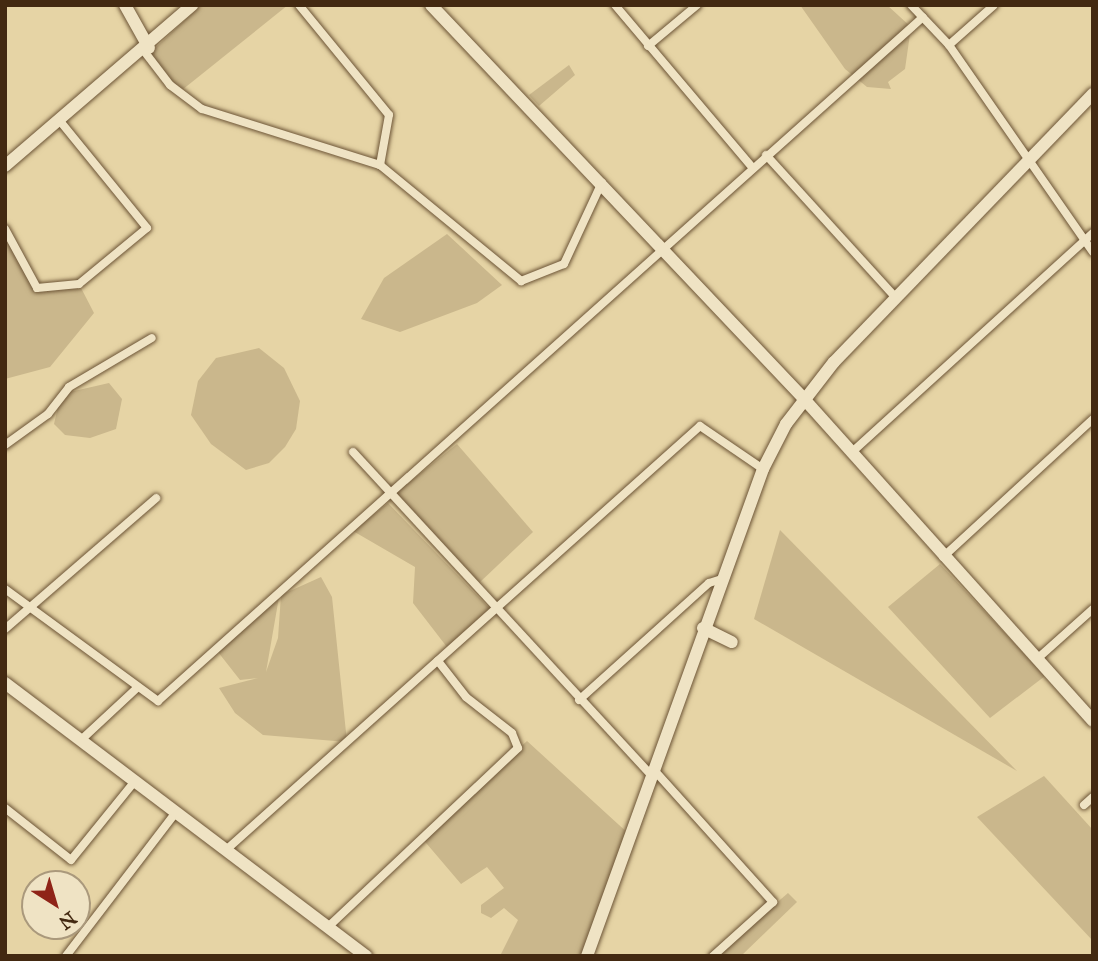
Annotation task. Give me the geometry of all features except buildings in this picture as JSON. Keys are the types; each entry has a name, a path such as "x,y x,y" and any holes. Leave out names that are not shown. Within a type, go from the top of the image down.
{"street":[{"path":"125,5 146,49 170,85 202,109 380,165 521,281 564,264 602,182"},
{"path":"5,166 146,49 192,5"},
{"path":"299,5 389,115 380,165"},
{"path":"431,5 602,182 804,400 942,557 1093,721"},
{"path":"615,5 752,167"},
{"path":"648,46 697,5"},
{"path":"911,5 948,45 1093,252"},
{"path":"948,45 994,5"},
{"path":"5,589 158,701 661,247 923,17"},
{"path":"587,956 703,628 763,469 804,400 896,298 1093,94"},
{"path":"5,229 37,288 79,284 147,228 60,121"},
{"path":"765,155 896,298"},
{"path":"851,453 1093,233"},
{"path":"5,445 48,414 69,387 152,338"},
{"path":"942,557 1093,419"},
{"path":"226,850 700,426 763,469"},
{"path":"353,452 579,700 653,773 774,902 713,956"},
{"path":"5,629 156,498"},
{"path":"579,700 709,583 722,579"},
{"path":"1037,659 1093,608"},
{"path":"703,628 732,642"},
{"path":"328,927 517,748 512,733 466,697 438,661"},
{"path":"5,683 366,956"},
{"path":"81,740 138,687"},
{"path":"5,808 71,860 135,781"},
{"path":"1084,805 1093,797"},
{"path":"66,956 176,812"}],"shaded area":[{"path":"201,5 288,5 182,90 167,80 150,53"},
{"path":"800,5 887,5 911,27 905,69 888,82 891,89 867,87 845,69"},
{"path":"569,65 575,75 539,106 529,95"},
{"path":"447,234 502,285 477,303 400,332 361,319 384,278"},
{"path":"5,236 37,288 79,284 94,313 50,367 5,379"},
{"path":"259,348 284,368 300,401 296,429 285,447 269,463 246,470 211,444 191,415 198,381 216,358"},
{"path":"109,383 122,399 116,429 90,438 65,435 54,424 61,394"},
{"path":"457,444 533,532 479,583 396,493"},
{"path":"388,503 490,609 450,651 413,603 415,567 353,531"},
{"path":"780,530 1017,771 754,619"},
{"path":"940,564 1045,676 990,718 888,607"},
{"path":"321,577 332,597 347,742 263,735 235,713 219,688 258,678 240,680 218,652 279,597 266,672 278,638 281,595"},
{"path":"527,741 630,835 583,956 500,956 518,920 504,908 491,918 481,913 481,905 504,888 487,867 461,884 421,837"},
{"path":"1044,776 1093,830 1093,941 977,817"},
{"path":"788,893 797,902 741,956 715,956"}]}
